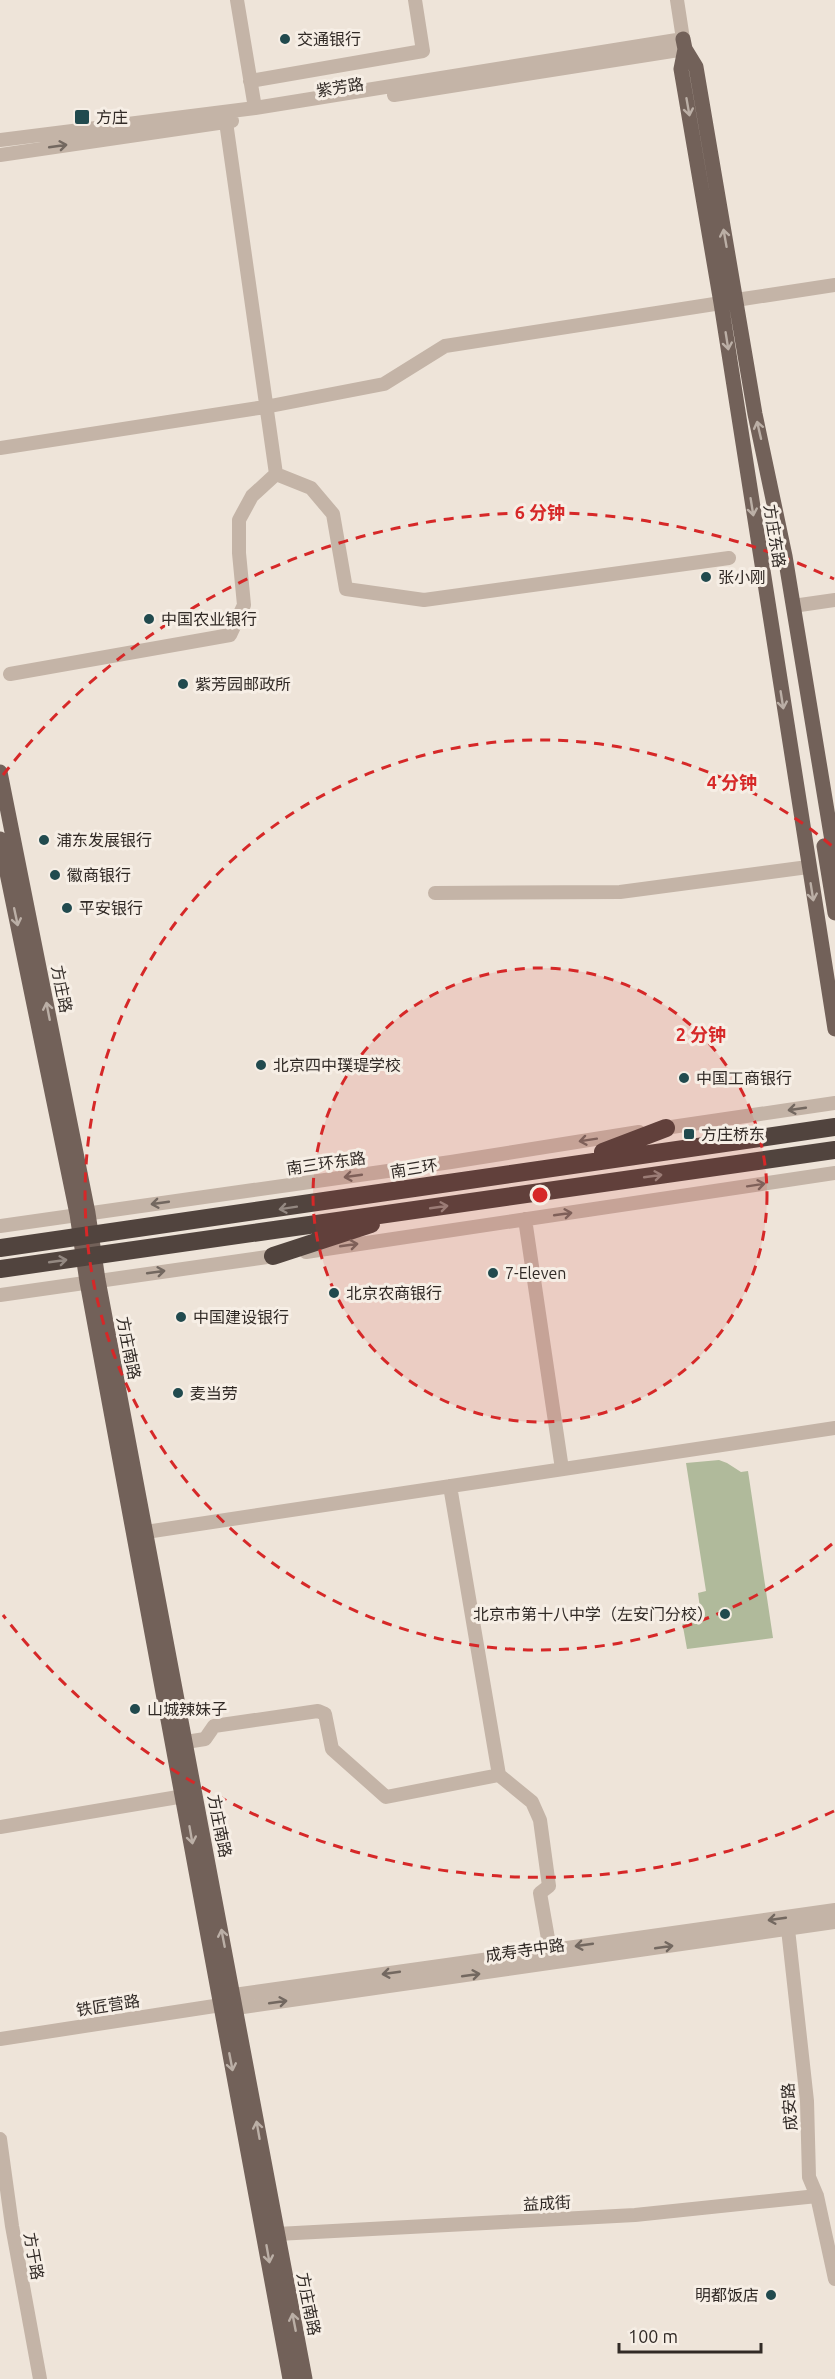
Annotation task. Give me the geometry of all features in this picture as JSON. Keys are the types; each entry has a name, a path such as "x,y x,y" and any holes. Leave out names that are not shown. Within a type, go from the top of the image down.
{"highway":[{"name":"南三环","path":"0,1248 252,1213 574,1163 835,1127"},
{"path":"574,1163 666,1128"},
{"path":"0,1269 835,1150"},
{"path":"273,1256 413,1210"}],"main road":[{"path":"684,44 696,67 755,414 783,546 835,860"},
{"name":"方庄东路","path":"684,44 681,69 721,303 835,1029"},
{"path":"721,303 736,300"},
{"path":"737,411 768,509 835,913"},
{"name":"方庄路","path":"0,772 83,1213"},
{"name":"方庄路","path":"0,839 83,1213"},
{"path":"83,1213 93,1281"},
{"name":"方庄南路","path":"93,1281 146,1532 305,2379"},
{"name":"方庄南路","path":"93,1281 220,2005 290,2379"}],"street":[{"path":"237,0 255,108"},
{"path":"250,81 423,51 415,0"},
{"path":"677,0 684,44"},
{"name":"紫芳路","path":"0,140 255,108 684,44"},
{"name":"紫芳路","path":"0,155 226,122 684,44"},
{"path":"226,122 276,474"},
{"path":"736,300 835,285"},
{"path":"0,448 265,407 384,384 445,346 721,303"},
{"path":"276,474 311,488 333,514 346,588 424,600 729,558"},
{"path":"9,674 230,635 244,605 239,554 239,520 252,496 276,474"},
{"path":"793,606 835,600"},
{"path":"435,893 620,891 808,867"},
{"name":"南三环东路","path":"0,1226 428,1165 835,1103"},
{"path":"0,1295 835,1173"},
{"path":"525,1219 562,1469"},
{"path":"146,1532 835,1428"},
{"path":"450,1486 499,1775 532,1802 540,1820 549,1886 540,1893 550,1950"},
{"path":"186,1742 205,1739 214,1726 318,1711 325,1714 332,1749 386,1797 499,1775"},
{"path":"0,1827 184,1796"},
{"name":"成寿寺中路","path":"220,2005 550,1950 835,1910"},
{"name":"成寿寺中路","path":"235,2002 835,1922"},
{"name":"成安路","path":"788,1929 807,2101 809,2177 817,2196 835,2279"},
{"name":"铁匠营路","path":"0,2038 220,2005"},
{"name":"方于路","path":"0,2139 6,2227 40,2379"},
{"name":"益成街","path":"277,2234 635,2215 817,2196"}],"green space":[{"path":"719,1460 741,1472 748,1471 773,1638 687,1649 680,1610 700,1608 698,1593 706,1591 686,1463"}],"place":[{"name":"交通银行","path":"285,39"},
{"name":"方庄","path":"82,117"},
{"name":"张小刚","path":"706,577"},
{"name":"中国农业银行","path":"149,619"},
{"name":"紫芳园邮政所","path":"183,684"},
{"name":"浦东发展银行","path":"44,840"},
{"name":"徽商银行","path":"55,875"},
{"name":"平安银行","path":"67,908"},
{"name":"北京四中璞瑅学校","path":"261,1065"},
{"name":"中国工商银行","path":"684,1078"},
{"name":"方庄桥东","path":"689,1134"},
{"name":"7-Eleven","path":"493,1273"},
{"name":"北京农商银行","path":"334,1293"},
{"name":"中国建设银行","path":"181,1317"},
{"name":"麦当劳","path":"178,1393"},
{"name":"北京市第十八中学（左安门分校）","path":"725,1614"},
{"name":"山城辣妹子","path":"135,1709"},
{"name":"明都饭店","path":"771,2295"}]}
